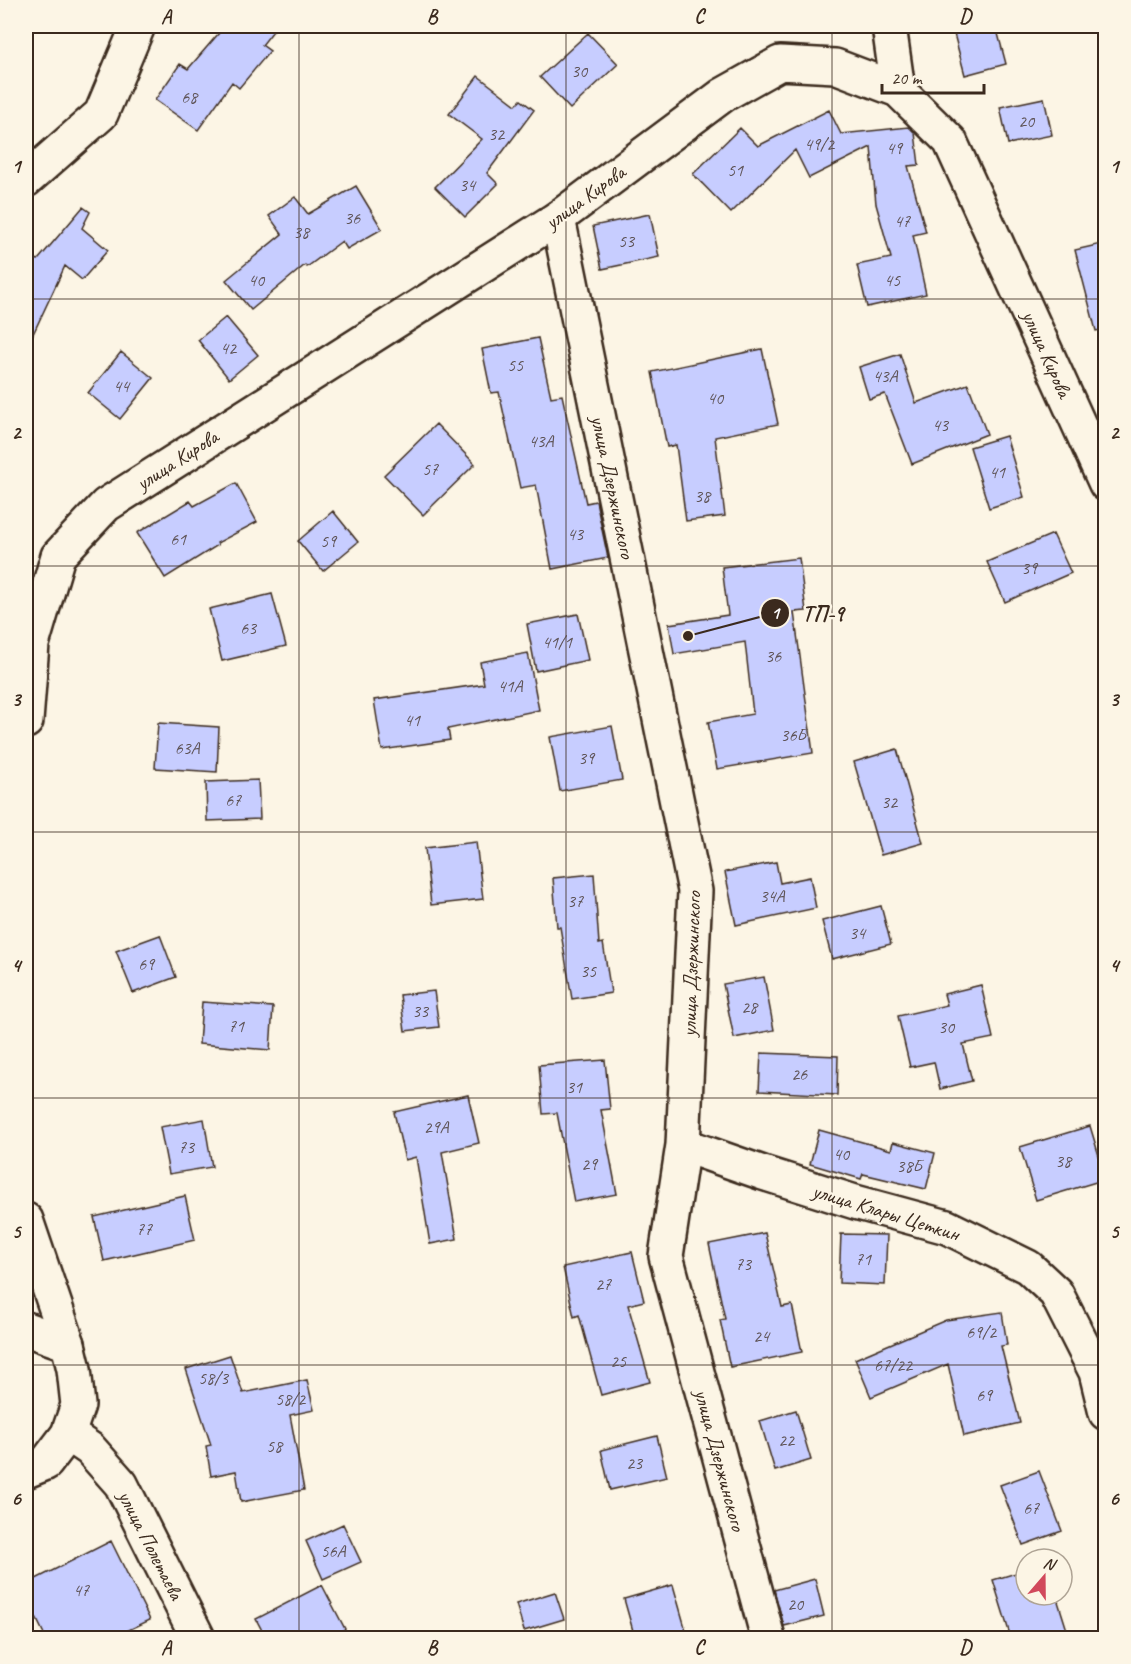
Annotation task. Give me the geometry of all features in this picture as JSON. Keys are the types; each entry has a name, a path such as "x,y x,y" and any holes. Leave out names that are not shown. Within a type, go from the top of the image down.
{"street":[{"path":"26,180 101,114 138,26"},
{"path":"889,26 898,90"},
{"name":"улица Кирова","path":"26,721 32,644 58,556 106,505 558,218 723,95 780,63 835,66 898,90 950,141 1106,484"},
{"name":"улица Дзержинского","path":"558,218 695,891 683,1145 666,1256 768,1638"},
{"name":"улица Клары Цеткин","path":"683,1145 804,1186 946,1227 1028,1267 1056,1293 1096,1372 1106,1413"},
{"path":"26,1220 68,1344 74,1369 78,1405 68,1434 46,1463 26,1471"},
{"path":"26,1329 68,1344"},
{"name":"улица Полетаева","path":"68,1434 90,1449 121,1484 198,1638"}],"building":[{"path":"225,26 277,26 262,45 270,51 239,88 232,82 198,130 155,100 180,64 188,69"},
{"path":"971,26 996,26 1006,64 965,75 953,30"},
{"path":"588,33 618,64 570,109 540,77"},
{"path":"478,76 516,105 521,100 534,110 487,173 498,184 465,217 435,187 482,139 449,114"},
{"path":"1044,98 1052,135 1008,144 1000,107"},
{"path":"829,110 841,134 909,127 915,133 919,165 908,166 926,232 913,235 926,294 867,307 857,265 891,258 876,204 871,147 809,178 795,150 731,213 693,174 740,128 758,146"},
{"path":"356,186 382,229 347,249 342,241 307,267 305,265 251,310 226,280 282,234 269,216 295,197 308,214"},
{"path":"83,207 90,212 82,228 108,250 82,280 65,266 26,349 26,254 38,260"},
{"path":"650,214 659,257 602,269 593,226"},
{"path":"1106,243 1106,329 1096,331 1075,250"},
{"path":"226,317 258,355 229,379 198,340"},
{"path":"538,338 551,397 562,395 586,503 596,501 608,558 552,569 536,485 520,488 499,392 491,393 482,349"},
{"path":"762,349 778,424 715,437 725,516 686,521 676,445 667,447 652,372"},
{"path":"121,352 153,378 120,419 88,393"},
{"path":"900,354 916,403 968,384 987,434 912,464 885,394 869,399 859,367"},
{"path":"436,424 475,464 423,515 384,475"},
{"path":"1006,436 1024,497 989,508 970,447"},
{"path":"236,483 257,522 217,543 218,545 165,578 137,533 190,501 194,506"},
{"path":"333,511 358,542 323,571 298,541"},
{"path":"1053,534 1071,573 1005,602 987,562"},
{"path":"799,558 806,611 794,612 813,753 717,769 708,722 753,714 745,642 674,654 669,624 728,615 722,567"},
{"path":"272,594 286,646 222,661 209,609"},
{"path":"578,614 588,660 536,671 527,624"},
{"path":"528,653 539,710 448,729 450,740 382,750 374,700 484,684 480,662"},
{"path":"158,723 219,727 217,772 155,768"},
{"path":"612,726 622,780 560,791 550,737"},
{"path":"897,749 923,843 881,855 854,762"},
{"path":"258,780 260,819 207,821 206,782"},
{"path":"476,842 483,899 431,905 425,848"},
{"path":"776,862 780,883 810,877 816,908 736,925 725,872"},
{"path":"594,874 599,944 603,943 611,993 572,999 560,927 557,927 553,878"},
{"path":"881,906 891,944 832,959 822,921"},
{"path":"160,935 176,977 133,993 116,951"},
{"path":"764,977 774,1030 734,1038 723,984"},
{"path":"981,985 993,1038 963,1044 972,1081 940,1089 934,1062 910,1067 898,1016 947,1005 944,994"},
{"path":"434,991 439,1027 405,1031 400,995"},
{"path":"202,1002 273,1007 270,1050 199,1044"},
{"path":"761,1053 838,1056 837,1095 759,1091"},
{"path":"605,1060 610,1109 601,1110 617,1194 574,1202 557,1113 543,1114 539,1065"},
{"path":"468,1095 479,1143 442,1152 457,1239 430,1244 416,1157 405,1160 394,1112"},
{"path":"204,1119 212,1167 169,1174 160,1127"},
{"path":"1090,1126 1106,1179 1036,1200 1020,1147"},
{"path":"819,1130 891,1150 893,1142 935,1153 926,1189 863,1174 861,1179 810,1164"},
{"path":"185,1196 195,1240 104,1261 94,1217"},
{"path":"765,1233 782,1307 792,1305 802,1352 730,1367 720,1320 725,1319 709,1244"},
{"path":"841,1234 887,1235 885,1285 839,1283"},
{"path":"632,1252 644,1301 628,1305 650,1382 601,1395 579,1315 574,1317 563,1267"},
{"path":"1002,1312 1007,1345 1001,1346 1020,1423 964,1436 948,1364 871,1397 855,1359 946,1320"},
{"path":"230,1355 243,1393 307,1380 314,1410 290,1415 304,1490 241,1502 236,1471 211,1476 206,1446 211,1445 186,1369"},
{"path":"796,1410 811,1460 775,1471 760,1421"},
{"path":"657,1436 667,1477 610,1490 601,1450"},
{"path":"1039,1471 1062,1531 1023,1545 1000,1485"},
{"path":"343,1524 361,1562 323,1579 306,1541"},
{"path":"111,1541 150,1620 112,1638 46,1638 26,1597 26,1584"},
{"path":"1014,1574 1014,1607 1060,1607 1067,1630 1040,1638 1011,1638 993,1580"},
{"path":"815,1579 824,1616 784,1626 774,1590"},
{"path":"322,1585 345,1629 328,1638 266,1638 256,1619"},
{"path":"673,1585 688,1638 635,1638 624,1599"},
{"path":"555,1592 564,1619 524,1631 516,1604"}],"place":[{"name":"ТП-9","path":"688,636"}]}
